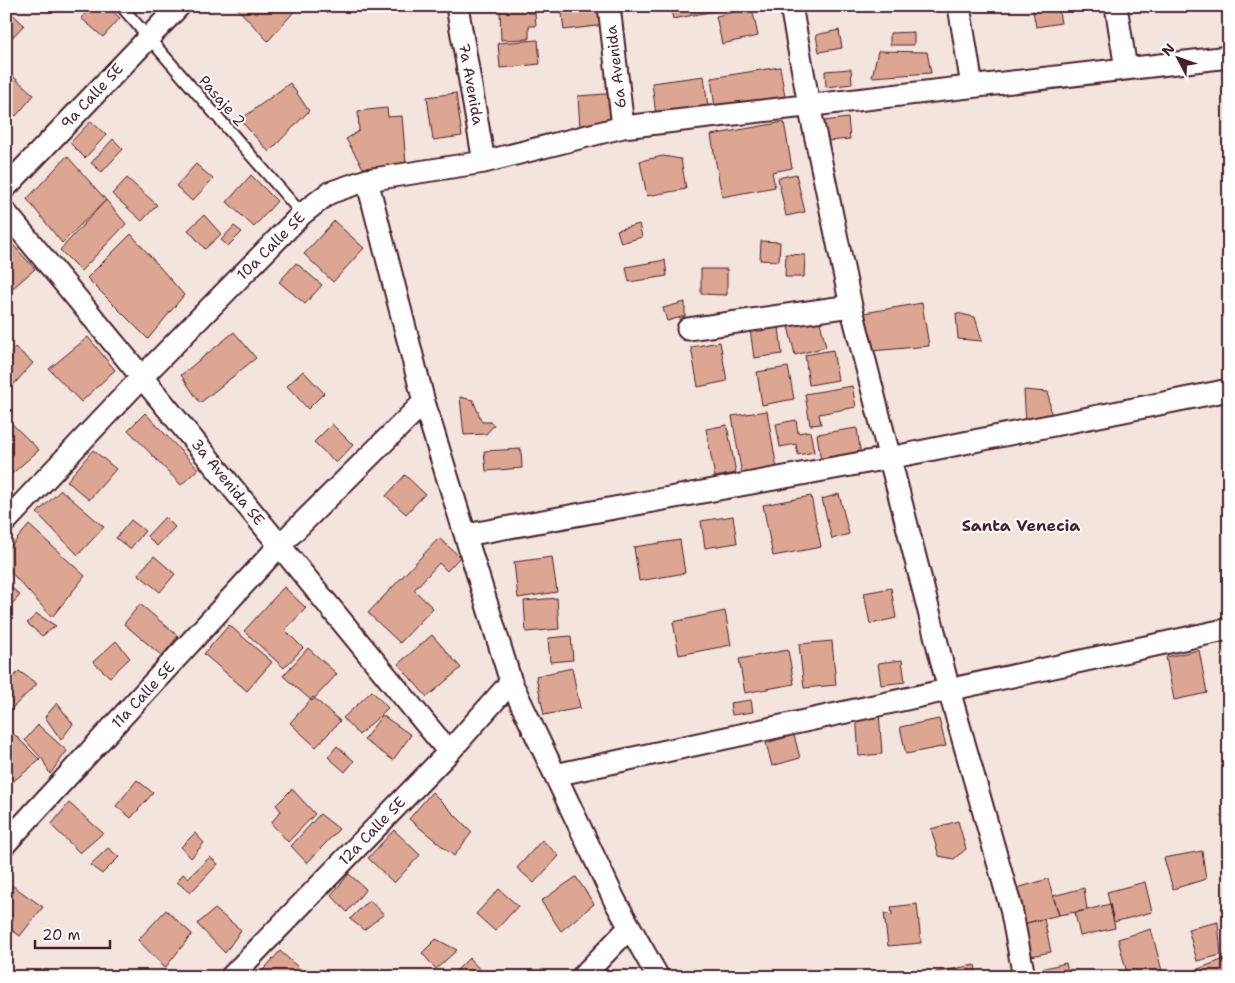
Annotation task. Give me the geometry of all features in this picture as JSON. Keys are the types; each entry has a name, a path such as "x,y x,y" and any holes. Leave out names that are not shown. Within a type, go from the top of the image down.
{"street":[{"name":"9a Calle SE","path":"6,187 178,6"},
{"name":"7a Avenida","path":"457,6 484,162"},
{"name":"6a Avenida","path":"609,6 623,127"},
{"path":"791,6 809,105 851,306 949,690 1011,908 1024,977"},
{"path":"959,6 972,86"},
{"path":"1116,6 1126,69"},
{"name":"10a Calle SE","path":"6,521 143,376 302,214 329,193 368,180 484,162 623,127 1229,57"},
{"path":"368,180 424,402 511,682 615,901 658,977"},
{"name":"3a Avenida SE","path":"6,213 143,376 279,546 449,752"},
{"path":"688,329 851,306"},
{"path":"466,535 889,458 1229,390"},
{"name":"11a Calle SE","path":"6,843 279,546 424,402"},
{"path":"555,775 1229,629"},
{"name":"12a Calle SE","path":"231,977 449,752 511,682"},
{"path":"582,977 630,927"}],"lane":[{"name":"Pasaje 2","path":"120,6 302,214"}],"building":[{"path":"92,6 107,6 120,18 103,37 81,18"},
{"path":"235,6 299,6 268,41"},
{"path":"561,6 602,6 604,25 564,30"},
{"path":"670,6 724,6 725,9 673,19"},
{"path":"1032,6 1058,6 1061,23 1036,27"},
{"path":"528,7 528,13 535,13 536,26 529,26 529,39 501,40 500,8"},
{"path":"6,8 24,25 6,44"},
{"path":"752,8 758,36 722,44 716,16"},
{"path":"839,30 842,48 819,52 816,35"},
{"path":"914,32 914,45 890,45 890,33"},
{"path":"538,40 540,64 500,68 498,43"},
{"path":"878,51 927,52 931,73 872,77"},
{"path":"780,67 785,97 715,108 711,78"},
{"path":"851,69 852,84 826,87 825,71"},
{"path":"6,70 34,95 16,116 6,108"},
{"path":"704,76 708,108 656,115 652,83"},
{"path":"290,83 309,111 269,152 240,120"},
{"path":"456,93 462,136 433,140 427,97"},
{"path":"618,93 620,124 580,128 578,96"},
{"path":"387,108 388,117 402,116 406,164 363,168 346,139 359,131 358,111"},
{"path":"848,118 850,139 827,141 824,121"},
{"path":"91,121 106,135 85,158 70,143"},
{"path":"784,122 792,168 772,172 775,187 722,197 711,135"},
{"path":"113,139 123,149 102,172 91,163"},
{"path":"67,156 106,200 62,243 27,199"},
{"path":"663,156 681,159 686,189 647,196 640,161"},
{"path":"196,164 213,179 192,201 176,186"},
{"path":"796,174 805,212 786,216 778,178"},
{"path":"251,175 277,201 254,227 227,202"},
{"path":"127,178 157,205 142,221 112,194"},
{"path":"106,200 126,224 81,271 60,250"},
{"path":"204,215 221,234 205,249 188,230"},
{"path":"334,221 364,248 333,282 304,254"},
{"path":"639,224 642,237 621,243 617,230"},
{"path":"234,226 242,232 228,246 221,240"},
{"path":"131,234 184,295 148,339 87,278"},
{"path":"6,237 35,269 6,294"},
{"path":"761,241 780,242 779,261 760,260"},
{"path":"786,254 805,255 804,277 785,277"},
{"path":"665,260 667,276 629,282 626,267"},
{"path":"296,263 322,285 305,304 279,282"},
{"path":"701,269 727,269 727,295 701,294"},
{"path":"685,302 685,316 667,321 663,308"},
{"path":"922,303 929,346 871,351 864,313"},
{"path":"956,313 975,317 982,341 958,339"},
{"path":"818,314 826,347 795,355 787,322"},
{"path":"778,317 782,354 754,358 749,321"},
{"path":"234,332 256,358 200,403 181,375"},
{"path":"88,337 115,370 81,402 49,369"},
{"path":"720,342 727,381 698,387 691,347"},
{"path":"15,347 33,363 8,391 6,389 6,356"},
{"path":"833,350 838,380 809,385 805,355"},
{"path":"788,367 794,399 762,405 757,372"},
{"path":"303,371 324,393 308,409 287,386"},
{"path":"852,386 856,407 819,414 821,424 810,425 805,394"},
{"path":"1024,390 1048,392 1053,426 1026,424"},
{"path":"460,397 473,400 482,422 490,422 494,425 486,434 464,435"},
{"path":"767,411 778,475 743,481 732,416"},
{"path":"145,413 198,469 181,485 128,430"},
{"path":"6,418 39,450 6,479"},
{"path":"796,420 798,433 810,431 814,452 798,455 796,444 780,447 776,424"},
{"path":"332,424 353,445 336,463 314,442"},
{"path":"727,425 736,473 715,477 706,429"},
{"path":"857,428 862,463 822,469 817,434"},
{"path":"521,449 522,468 486,471 484,451"},
{"path":"93,450 116,469 89,500 67,481"},
{"path":"405,475 425,494 406,514 386,496"},
{"path":"61,490 104,527 78,555 37,513"},
{"path":"839,494 849,534 832,539 822,499"},
{"path":"811,496 821,547 773,556 763,505"},
{"path":"733,516 737,543 705,548 701,521"},
{"path":"165,517 175,527 157,546 147,536"},
{"path":"131,520 145,531 130,549 116,538"},
{"path":"29,525 85,576 52,617 6,567 6,552"},
{"path":"439,538 460,557 447,571 439,563 414,590 433,608 400,643 368,613"},
{"path":"680,540 685,573 639,581 634,547"},
{"path":"154,556 175,574 160,592 138,574"},
{"path":"552,557 557,592 518,598 514,562"},
{"path":"6,583 20,595 6,611"},
{"path":"284,587 306,608 285,630 303,648 284,668 244,631"},
{"path":"891,588 896,618 870,624 864,593"},
{"path":"557,598 559,629 526,632 524,601"},
{"path":"140,604 178,636 162,656 124,624"},
{"path":"725,611 731,645 679,655 673,622"},
{"path":"37,614 56,626 42,636 27,623"},
{"path":"229,625 272,662 247,691 204,654"},
{"path":"432,635 461,668 427,697 398,664"},
{"path":"571,636 573,660 550,662 548,638"},
{"path":"116,641 130,658 110,677 93,662"},
{"path":"832,641 836,685 804,688 799,644"},
{"path":"308,648 337,674 312,701 283,676"},
{"path":"788,650 794,684 745,693 739,659"},
{"path":"1199,650 1207,693 1174,700 1166,657"},
{"path":"902,660 905,682 881,685 878,663"},
{"path":"572,668 580,708 544,715 536,676"},
{"path":"19,671 37,684 6,714 6,685"},
{"path":"372,691 388,708 359,735 343,718"},
{"path":"313,697 340,721 316,747 290,723"},
{"path":"751,700 753,712 732,715 730,703"},
{"path":"57,703 73,724 61,740 45,717"},
{"path":"879,712 882,754 859,756 856,714"},
{"path":"382,715 411,735 393,760 364,740"},
{"path":"939,719 946,746 906,754 900,727"},
{"path":"38,725 67,751 50,774 43,760 25,740"},
{"path":"6,726 40,760 11,783 6,778"},
{"path":"794,735 800,758 772,766 766,743"},
{"path":"337,746 354,761 345,772 328,757"},
{"path":"137,780 153,793 131,818 116,806"},
{"path":"292,789 315,814 288,842 271,823 281,811 276,805"},
{"path":"432,792 472,832 454,856 409,819"},
{"path":"69,803 103,833 80,853 51,825"},
{"path":"320,814 339,829 307,863 291,846"},
{"path":"958,821 966,849 954,859 939,856 931,829"},
{"path":"394,830 420,855 394,883 368,858"},
{"path":"195,833 204,843 191,858 181,847"},
{"path":"542,840 559,856 534,883 517,868"},
{"path":"108,848 119,857 102,874 90,865"},
{"path":"1202,851 1206,879 1173,889 1164,858"},
{"path":"210,857 218,864 190,893 177,882 183,874 188,878"},
{"path":"349,874 366,889 347,912 331,895"},
{"path":"576,877 594,904 561,931 541,901"},
{"path":"1048,879 1059,915 1018,925 1010,890"},
{"path":"1145,882 1152,912 1114,922 1107,892"},
{"path":"10,884 43,907 20,936 6,926 6,890"},
{"path":"1084,888 1087,910 1059,915 1053,896"},
{"path":"499,889 518,906 495,931 476,914"},
{"path":"369,900 384,914 364,930 350,919"},
{"path":"917,904 921,943 888,946 884,913 892,915 891,907"},
{"path":"1110,904 1115,928 1080,936 1075,913"},
{"path":"215,909 241,930 225,953 197,924"},
{"path":"166,910 192,934 165,968 138,940"},
{"path":"1044,919 1051,952 1026,957 1018,925"},
{"path":"1218,922 1221,955 1197,961 1188,929"},
{"path":"1151,929 1162,971 1140,977 1128,977 1118,939"},
{"path":"436,939 457,950 436,969 422,953"},
{"path":"280,951 309,977 257,977"},
{"path":"469,958 487,977 451,976"},
{"path":"1224,959 1229,971 1229,977 1195,977 1193,971"},
{"path":"1066,963 1069,977 1043,977 1041,969"},
{"path":"975,965 977,977 937,977 936,972"}],"district":[{"name":"Santa Venecia","path":"1021,525"}]}
